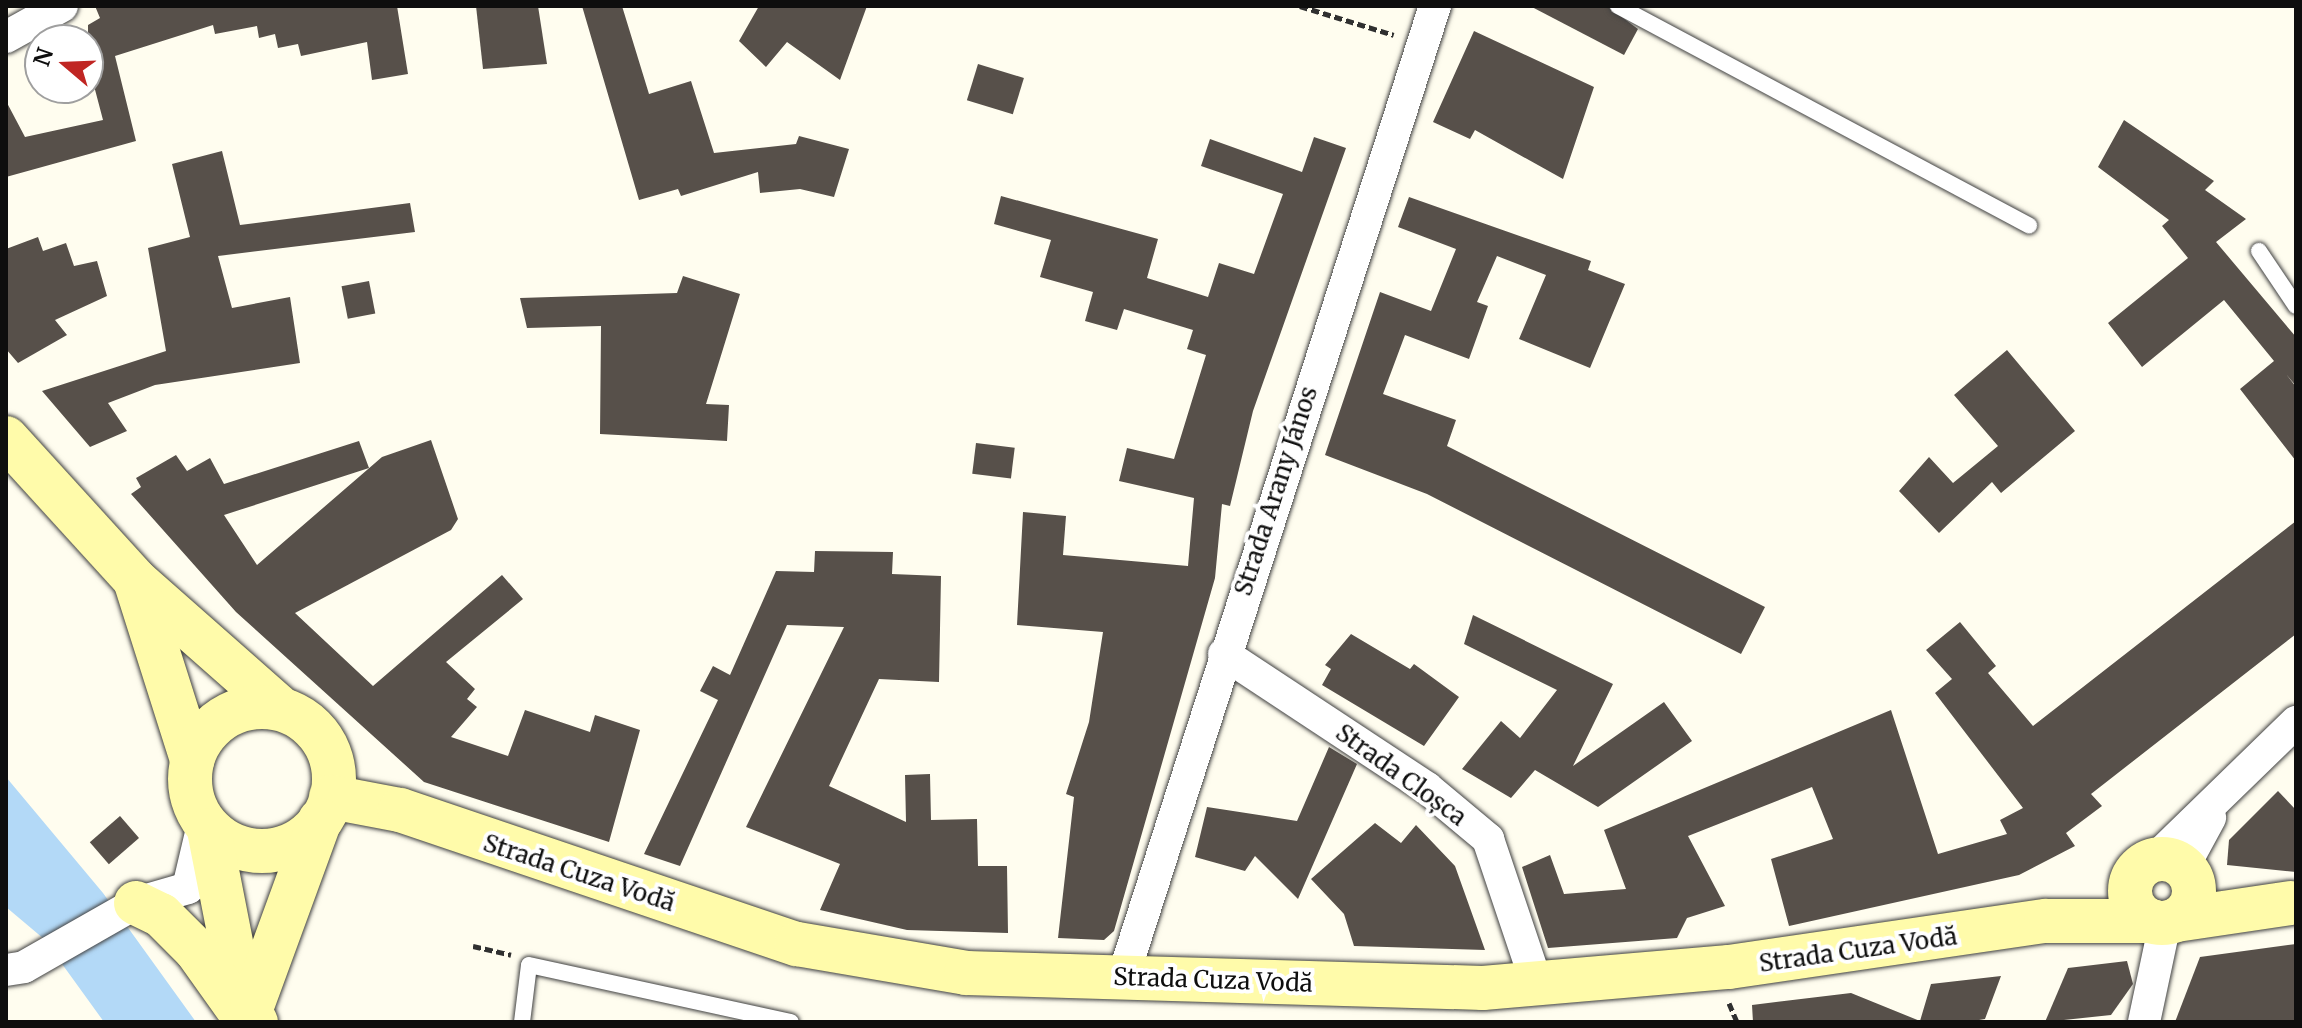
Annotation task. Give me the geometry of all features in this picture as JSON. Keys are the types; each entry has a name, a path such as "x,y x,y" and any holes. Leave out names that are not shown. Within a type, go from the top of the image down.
{"main road":[{"path":"6,438 135,580 280,708 312,727 327,792 252,1017"},
{"path":"135,580 192,760 191,790 205,824 241,993 252,1017"},
{"path":"192,760 226,717 280,708"},
{"path":"205,824 255,851 280,848 327,792"},
{"name":"Strada Cuza Vodă","path":"327,792 400,810 531,859 870,961 966,973 1537,985 1729,967 2046,921 2166,892 2294,903"},
{"path":"136,903 161,915 196,950 252,1017"}],"street":[{"path":"6,37 62,6"},
{"name":"Strada Arany János","path":"1123,977 1224,654 1435,6"},
{"name":"Strada Cloșca","path":"1224,654 1427,788 1488,839 1537,985"},
{"path":"2144,1022 2166,892 2231,780 2296,722"},
{"path":"6,970 38,960 136,903 188,888 201,854 205,824"}],"lane":[{"path":"1618,6 2029,225"},
{"path":"2259,251 2296,306"},
{"path":"522,1022 529,965 791,1022"}],"path":[{"path":"1300,6 1395,35"},
{"path":"473,946 529,965"},
{"path":"1728,1002 1737,1022"}],"water":[{"path":"6,777 103,893 196,1022 104,1022 44,939 6,907"}],"building":[{"path":"95,6 397,6 408,74 372,80 367,42 301,56 298,44 278,48 275,34 259,38 257,26 215,34 213,25 115,56 136,141 6,177 6,101 25,137 103,120 99,104 104,104 104,24 90,24 100,18"},
{"path":"476,6 538,6 547,64 483,69"},
{"path":"582,6 622,6 649,94 691,81 714,153 796,144 799,136 849,149 834,197 800,189 760,193 758,172 681,196 678,189 639,200"},
{"path":"759,6 867,6 840,80 787,42 766,67 739,41"},
{"path":"1530,6 1607,6 1638,29 1624,55"},
{"path":"1474,31 1594,87 1563,179 1475,130 1470,139 1433,122"},
{"path":"978,64 1024,78 1013,114 967,100"},
{"path":"2124,120 2214,181 2205,190 2246,219 2216,242 2296,337 2296,386 2286,374 2296,387 2296,461 2240,389 2274,361 2224,300 2142,367 2108,323 2188,258 2162,226 2169,220 2098,167"},
{"path":"1314,137 1346,148 1253,411 1230,506 1222,504 1215,578 1114,931 1104,940 1058,938 1074,797 1066,794 1089,722 1103,632 1017,625 1023,512 1066,516 1063,555 1188,566 1194,498 1119,481 1127,448 1174,459 1206,355 1187,349 1193,330 1124,309 1117,330 1085,321 1093,292 1040,277 1051,240 994,224 1001,196 1158,239 1147,278 1208,297 1219,263 1254,274 1283,194 1201,166 1210,139 1302,172"},
{"path":"222,151 240,225 410,203 415,232 218,256 232,308 290,297 300,363 155,385 108,403 127,431 90,447 42,391 166,351 148,248 190,237 172,164"},
{"path":"1409,197 1591,261 1588,270 1625,284 1590,368 1519,339 1546,275 1497,256 1477,302 1488,306 1469,359 1405,335 1383,394 1456,420 1447,446 1765,607 1741,654 1427,494 1325,455 1380,292 1431,311 1456,249 1398,227"},
{"path":"38,237 43,251 66,243 74,266 97,261 107,296 55,320 67,335 18,363 6,349 6,249"},
{"path":"683,276 740,294 706,404 729,405 727,441 600,434 601,326 527,328 520,298 677,293"},
{"path":"369,281 375,313 348,319 342,286"},
{"path":"2007,350 2075,431 2001,493 1992,482 1939,533 1899,491 1929,457 1953,483 1998,446 1954,395"},
{"path":"431,440 458,519 451,530 295,613 373,686 502,575 523,599 446,662 475,689 467,699 477,707 451,737 508,756 525,710 590,732 595,715 640,730 609,842 424,782 236,612 131,494 141,487 136,478 176,455 187,471 210,458 224,484 359,441 369,468 224,515 257,565 382,457"},
{"path":"976,443 1015,448 1011,479 972,474"},
{"path":"2296,521 2296,634 2091,794 2102,806 2066,833 2075,846 2019,875 1789,926 1771,859 1833,839 1812,787 1688,836 1725,906 1687,918 1677,938 1548,948 1522,867 1550,855 1564,894 1626,889 1604,830 1891,710 1938,854 2007,834 2000,820 2023,808 1935,693 1952,679 1926,650 1960,622 1996,666 1988,673 2033,726"},
{"path":"815,551 893,552 892,574 941,576 939,682 879,679 829,786 906,822 905,775 930,774 931,820 977,819 978,866 1007,866 1008,933 907,930 820,910 840,864 746,827 844,627 787,625 680,866 644,854 718,700 700,691 713,666 730,675 776,571 814,572"},
{"path":"1473,615 1613,684 1573,766 1664,702 1692,741 1598,807 1535,770 1511,798 1462,769 1501,721 1520,738 1557,690 1464,644"},
{"path":"1351,634 1410,669 1414,664 1459,697 1424,746 1322,685 1331,669 1325,665"},
{"path":"1329,747 1357,764 1298,899 1255,856 1245,871 1195,857 1207,807 1297,821"},
{"path":"2278,791 2296,810 2296,872 2227,865 2229,840"},
{"path":"120,816 139,838 109,864 90,842"},
{"path":"1375,823 1401,843 1416,825 1455,866 1485,950 1354,946 1344,914 1311,879"},
{"path":"2296,944 2296,1022 2175,1022 2200,957"},
{"path":"2127,961 2133,984 2111,1015 2045,1022 2068,968"},
{"path":"2001,976 1985,1019 1967,1022 1753,1022 1752,1005 1851,993 1920,1021 1931,984"}]}
